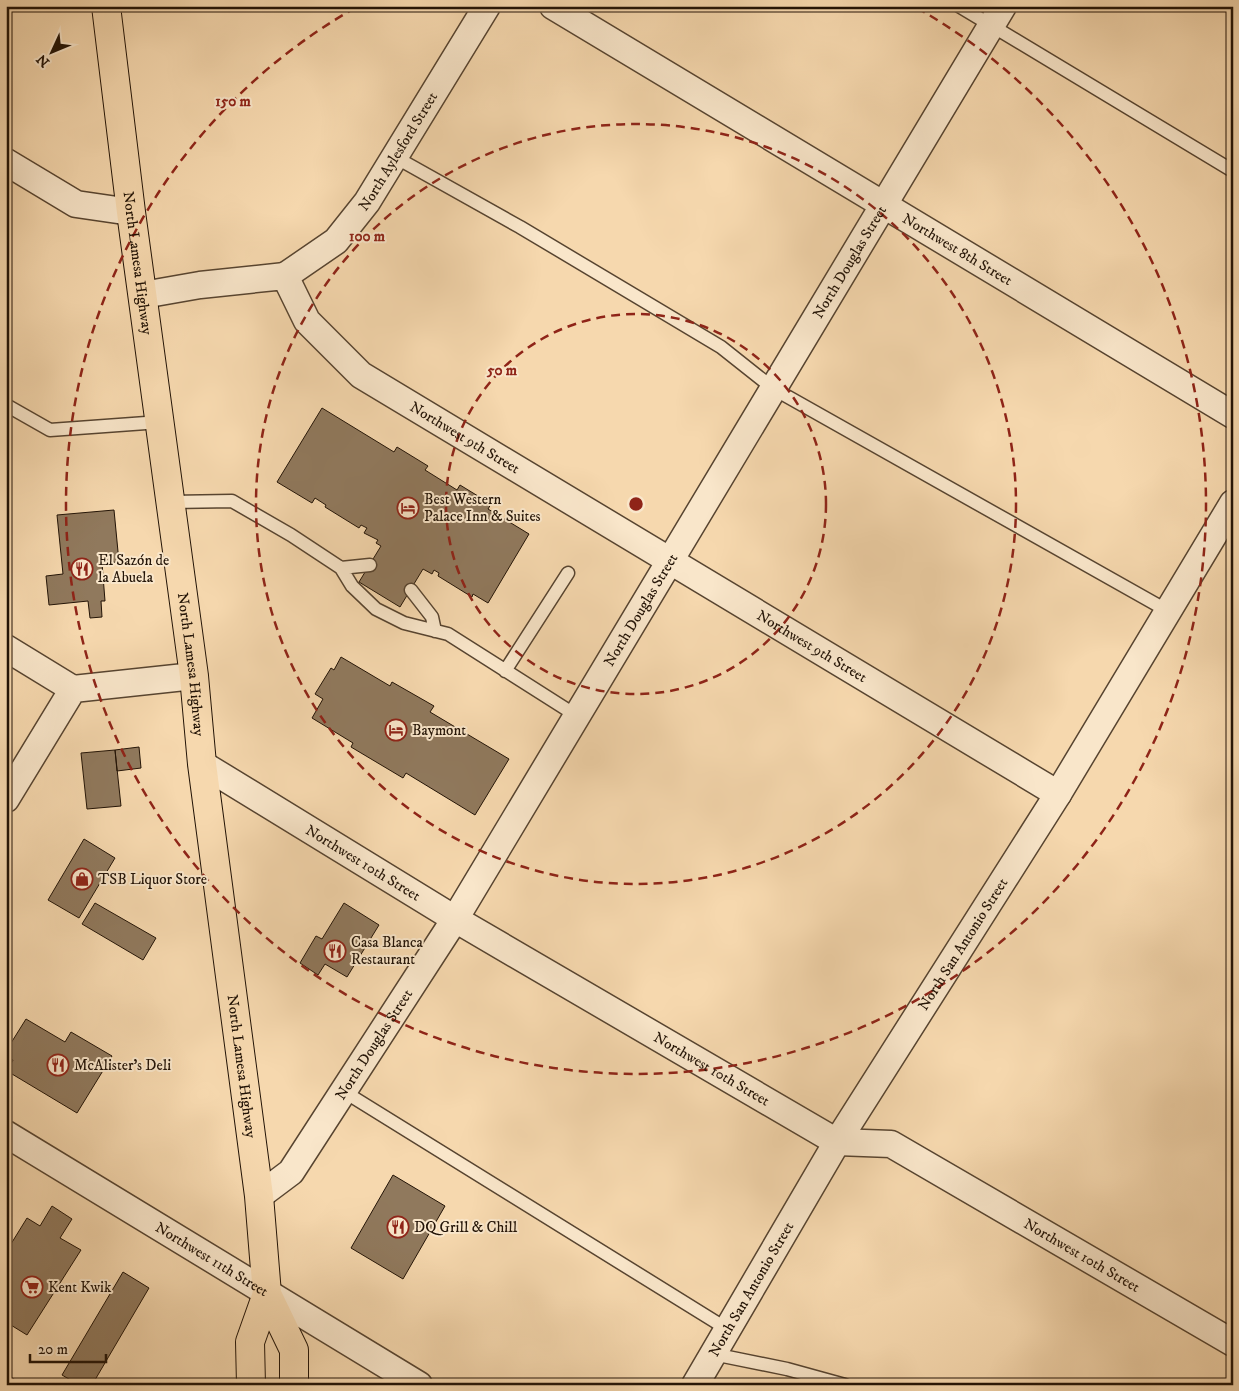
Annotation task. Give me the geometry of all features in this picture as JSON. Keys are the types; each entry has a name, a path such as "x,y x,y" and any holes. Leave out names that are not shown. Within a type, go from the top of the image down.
{"main road":[{"name":"North Lamesa Highway","path":"106,6 131,212 194,676 202,764 259,1196 267,1294 294,1350 294,1385"},
{"name":"North Lamesa Highway","path":"251,1385 250,1342 267,1294"}],"street":[{"name":"North Aylesford Street","path":"285,276 336,241 367,202 487,6"},
{"name":"Northwest 8th Street","path":"553,6 1233,415"},
{"name":"North Douglas Street","path":"259,1196 292,1172 455,919 997,16"},
{"path":"6,162 76,204 131,212"},
{"path":"143,295 200,285 285,276"},
{"name":"Northwest 9th Street","path":"285,276 307,321 361,375 670,563 1058,794"},
{"name":"North San Antonio Street","path":"695,1385 837,1142 1058,794 1233,503"},
{"path":"6,648 73,689 194,676"},
{"path":"6,799 73,689"},
{"name":"Northwest 10th Street","path":"202,764 455,919 837,1142 891,1144 1233,1343"},
{"name":"Northwest 11th Street","path":"6,1134 419,1385"}],"lane":[{"path":"959,6 997,16 1233,171"},
{"path":"395,157 520,227 721,346 774,388 1168,611"},
{"path":"6,405 50,430 160,422"},
{"path":"171,502 232,501 291,534 341,568 352,586 376,610 404,623 448,634 577,716"},
{"path":"341,568 370,565"},
{"path":"505,671 568,573"},
{"path":"410,590 432,617 435,631"},
{"path":"343,1091 727,1329"},
{"path":"713,1354 787,1369 845,1385"},
{"path":"6,1382 10,1385"}],"building":[{"name":"Best Western Palace Inn & Suites","path":"322,408 394,452 397,447 428,466 425,470 457,490 460,485 491,504 488,509 529,534 488,603 473,594 472,597 438,576 439,573 434,570 432,574 423,569 400,607 359,582 381,546 376,543 378,540 364,533 367,528 361,525 359,528 325,507 326,505 315,498 312,503 277,482"},
{"name":"El Sazón de la Abuela","path":"114,510 119,562 102,563 105,601 101,601 102,617 90,618 88,601 49,605 46,576 63,574 57,515"},
{"name":"Baymont","path":"341,657 390,686 392,682 434,706 430,712 509,759 475,815 406,773 403,778 351,747 353,743 312,718 323,699 315,694 331,668 334,670"},
{"path":"139,747 141,768 117,771 115,750"},
{"path":"115,750 121,806 87,809 81,753"},
{"name":"TSB Liquor Store","path":"84,839 115,858 79,918 48,900"},
{"path":"95,903 156,938 143,960 82,924"},
{"name":"Casa Blanca Restaurant","path":"344,903 379,925 347,977 325,964 318,975 300,963 316,936 322,939"},
{"name":"McAlister's Deli","path":"26,1019 65,1042 71,1032 112,1056 77,1113 7,1071 13,1060 6,1056 6,1051"},
{"name":"DQ Grill & Chill","path":"393,1175 445,1206 403,1279 351,1248"},
{"name":"Kent Kwik","path":"52,1206 72,1219 60,1238 81,1250 27,1335 6,1322 6,1252 27,1218 40,1226"},
{"path":"123,1272 149,1288 92,1385 79,1385 62,1375"}],"place":[{"name":"Best Western Palace Inn & Suites","path":"408,508"},
{"name":"El Sazón de la Abuela","path":"82,569"},
{"name":"Baymont","path":"396,730"},
{"name":"TSB Liquor Store","path":"82,879"},
{"name":"Casa Blanca Restaurant","path":"335,951"},
{"name":"McAlister's Deli","path":"58,1065"},
{"name":"DQ Grill & Chill","path":"398,1227"},
{"name":"Kent Kwik","path":"32,1287"}]}
